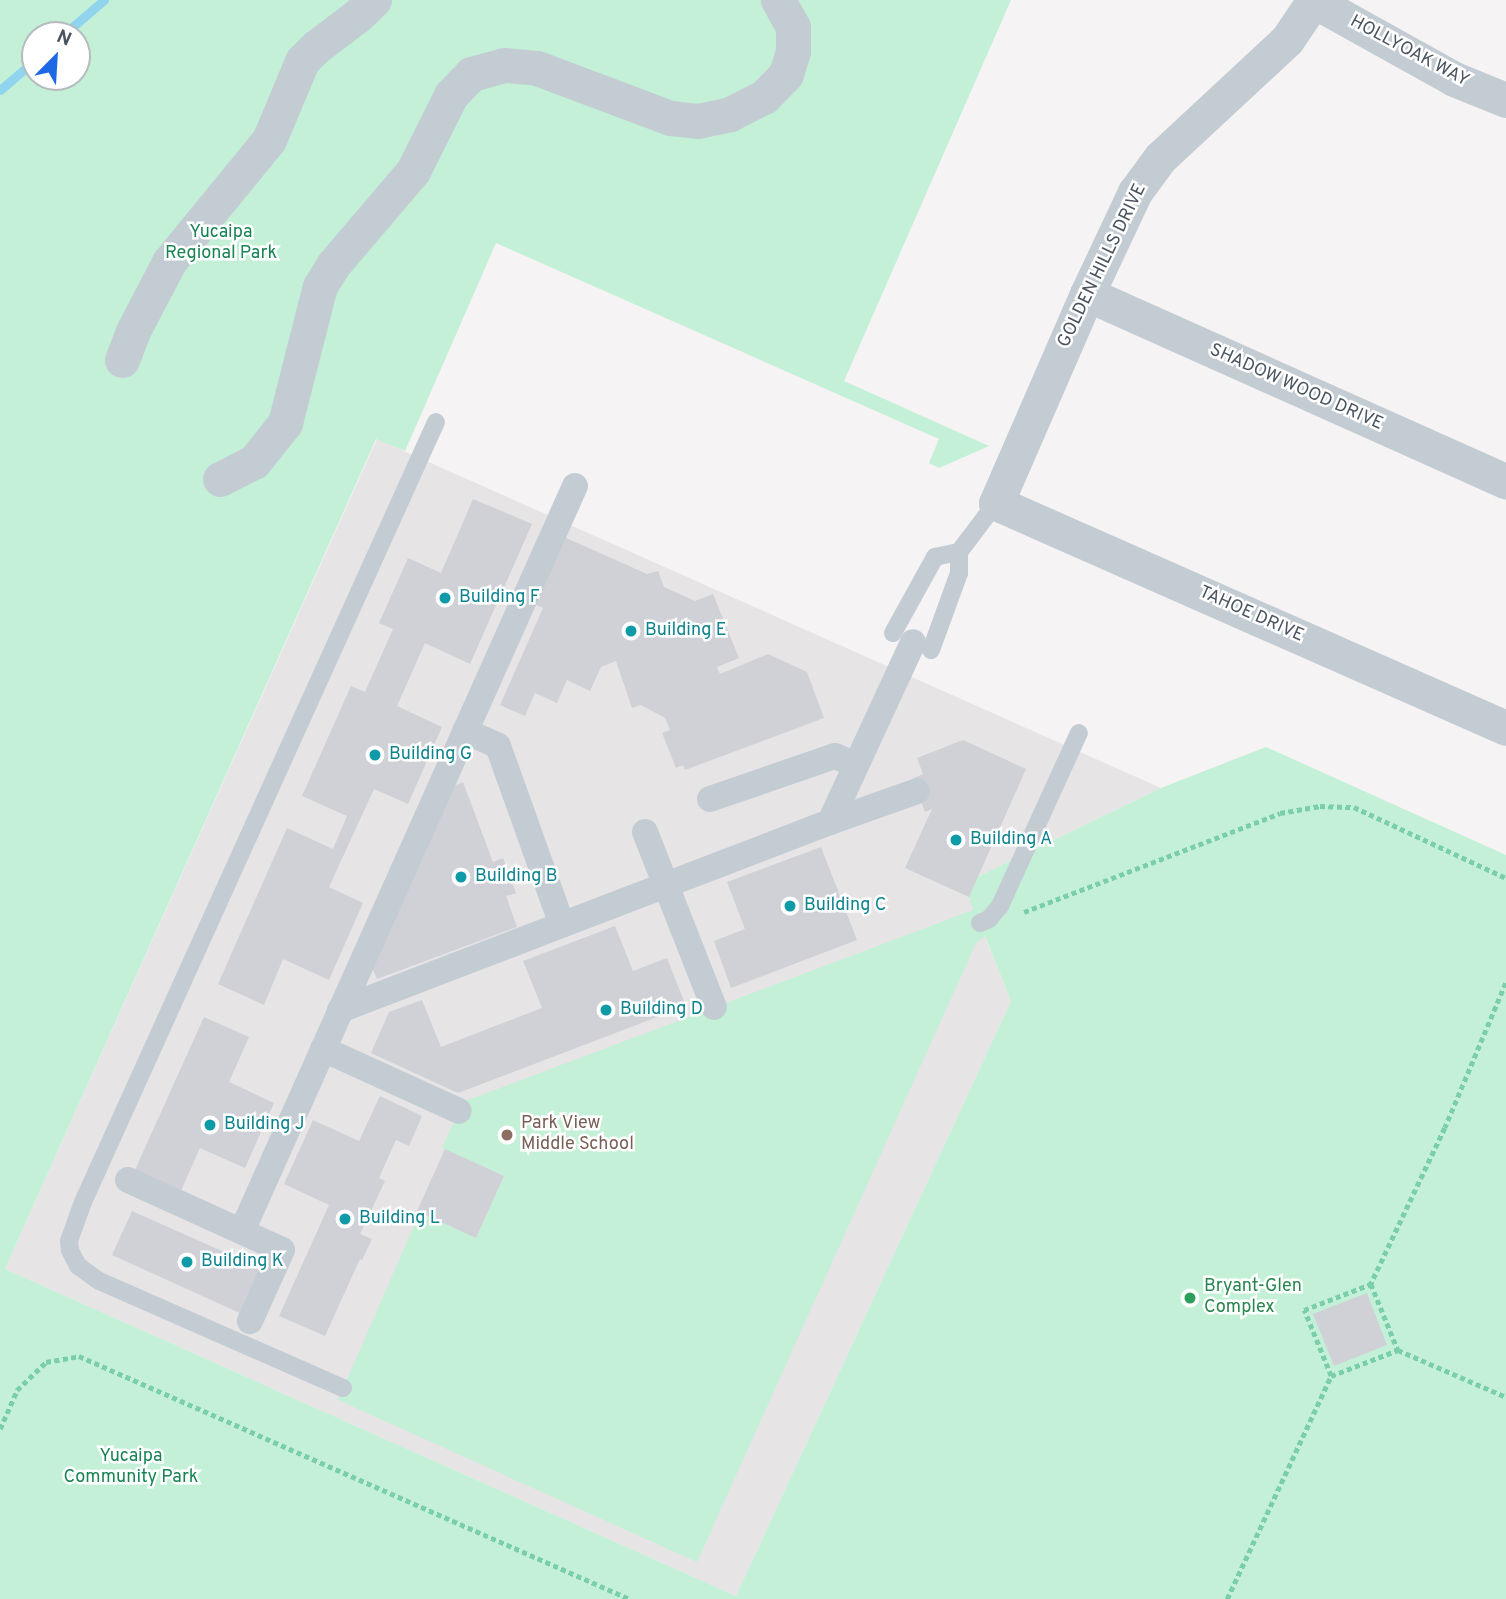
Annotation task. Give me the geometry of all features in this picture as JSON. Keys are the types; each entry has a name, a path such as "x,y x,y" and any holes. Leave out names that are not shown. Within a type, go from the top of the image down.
{"street":[{"path":"122,360 133,331 169,262 269,141 302,61 374,0"},
{"path":"220,479 254,462 285,423 320,286 333,265 413,171 451,95 471,74 503,65 537,68 670,118 698,121 730,114 764,97 786,74 793,51 793,27 778,0"},
{"name":"HOLLYOAK WAY","path":"1314,0 1454,79 1506,100"},
{"name":"GOLDEN HILLS DRIVE","path":"996,503 1087,294 1135,192 1160,158 1287,40 1314,0"},
{"name":"SHADOW WOOD DRIVE","path":"1087,294 1506,481"},
{"path":"242,1231 575,486"},
{"name":"TAHOE DRIVE","path":"996,503 1506,727"},
{"path":"830,822 912,642"},
{"path":"465,731 498,746 562,925"},
{"path":"710,799 835,756 856,765"},
{"path":"340,1010 917,791"},
{"path":"645,832 714,1007"},
{"path":"323,1049 459,1111"},
{"path":"128,1180 282,1250 250,1321"}],"lane":[{"path":"343,1388 99,1281 73,1259 69,1241 83,1202 436,422"},
{"path":"912,642 959,573 959,552 996,503"},
{"path":"912,642 935,557 959,552"},
{"path":"980,923 989,919 1000,906 1079,733"}],"path":[{"path":"1000,906 1018,913 1031,911 1280,813 1320,806 1354,807 1506,878"},
{"path":"1331,1376 1304,1310 1371,1284 1445,1128 1506,983"},
{"path":"1371,1284 1398,1350 1506,1397"},
{"path":"1227,1599 1331,1376 1398,1350"},
{"path":"0,1429 17,1390 47,1362 79,1356 630,1599"}],"shaded area":[{"name":"Park View Middle School","path":"377,439 1161,788 977,877 969,897 1011,1001 736,1596 5,1269"}],"green space":[{"path":"0,0 1011,0 844,381 989,446 939,468 929,463 939,439 496,243 405,451 376,439 5,1269 736,1596 1011,1001 985,936 976,943 697,1562 338,1400 420,1212 476,1238 504,1176 442,1148 463,1102 973,910 969,897 977,877 1161,788 1266,747 1506,855 1506,1599 0,1599"}],"building":[{"path":"473,499 532,524 470,664 425,643 397,706 442,727 408,804 374,789 329,887 363,903 329,980 283,959 264,1005 218,984 287,828 333,849 347,816 302,796 351,686 365,692 393,629 379,623 408,558 441,573"},
{"name":"Building E","path":"564,537 647,574 658,571 664,587 695,601 713,594 739,658 717,667 720,674 768,654 807,672 824,718 685,770 683,765 676,768 662,733 670,730 665,718 641,705 632,708 616,661 601,667 590,691 567,680 557,703 535,693 525,716 500,705 543,608 534,604"},
{"name":"Building A","path":"963,740 1026,769 969,897 905,868 932,809 925,812 912,779 923,774 917,758"},
{"name":"Building B","path":"463,782 493,862 503,858 516,893 506,896 517,927 377,979 372,968 454,786"},
{"name":"Building C","path":"821,847 857,940 731,988 714,941 745,929 727,882"},
{"name":"Building D","path":"615,926 633,971 667,958 686,1006 458,1093 371,1053 389,1012 422,1000 441,1047 542,1008 523,961"},
{"name":"Building J","path":"204,1017 249,1037 229,1082 274,1103 245,1168 200,1148 180,1193 134,1172"},
{"name":"Building L","path":"380,1096 422,1116 409,1146 396,1140 379,1178 385,1181 360,1234 372,1239 325,1336 279,1316 329,1205 284,1184 313,1120 359,1141"},
{"path":"445,1149 504,1176 476,1238 417,1211"},
{"name":"Building K","path":"132,1211 262,1269 242,1314 112,1255"},
{"path":"1367,1293 1387,1345 1334,1366 1313,1314"}],"waterway":[{"path":"79,21 104,0"},
{"path":"0,90 21,72"}],"place":[{"name":"Building F","path":"445,598"},
{"name":"Building E","path":"631,631"},
{"name":"Building G","path":"375,755"},
{"name":"Building A","path":"956,840"},
{"name":"Building B","path":"461,877"},
{"name":"Building C","path":"790,906"},
{"name":"Building D","path":"606,1010"},
{"name":"Building J","path":"210,1125"},
{"name":"Park View Middle School","path":"507,1135"},
{"name":"Building L","path":"345,1219"},
{"name":"Building K","path":"187,1262"},
{"name":"Bryant-Glen Complex","path":"1190,1298"}],"park label":[{"name":"Yucaipa Regional Park","path":"221,244"},
{"name":"Yucaipa Community Park","path":"131,1468"}]}
